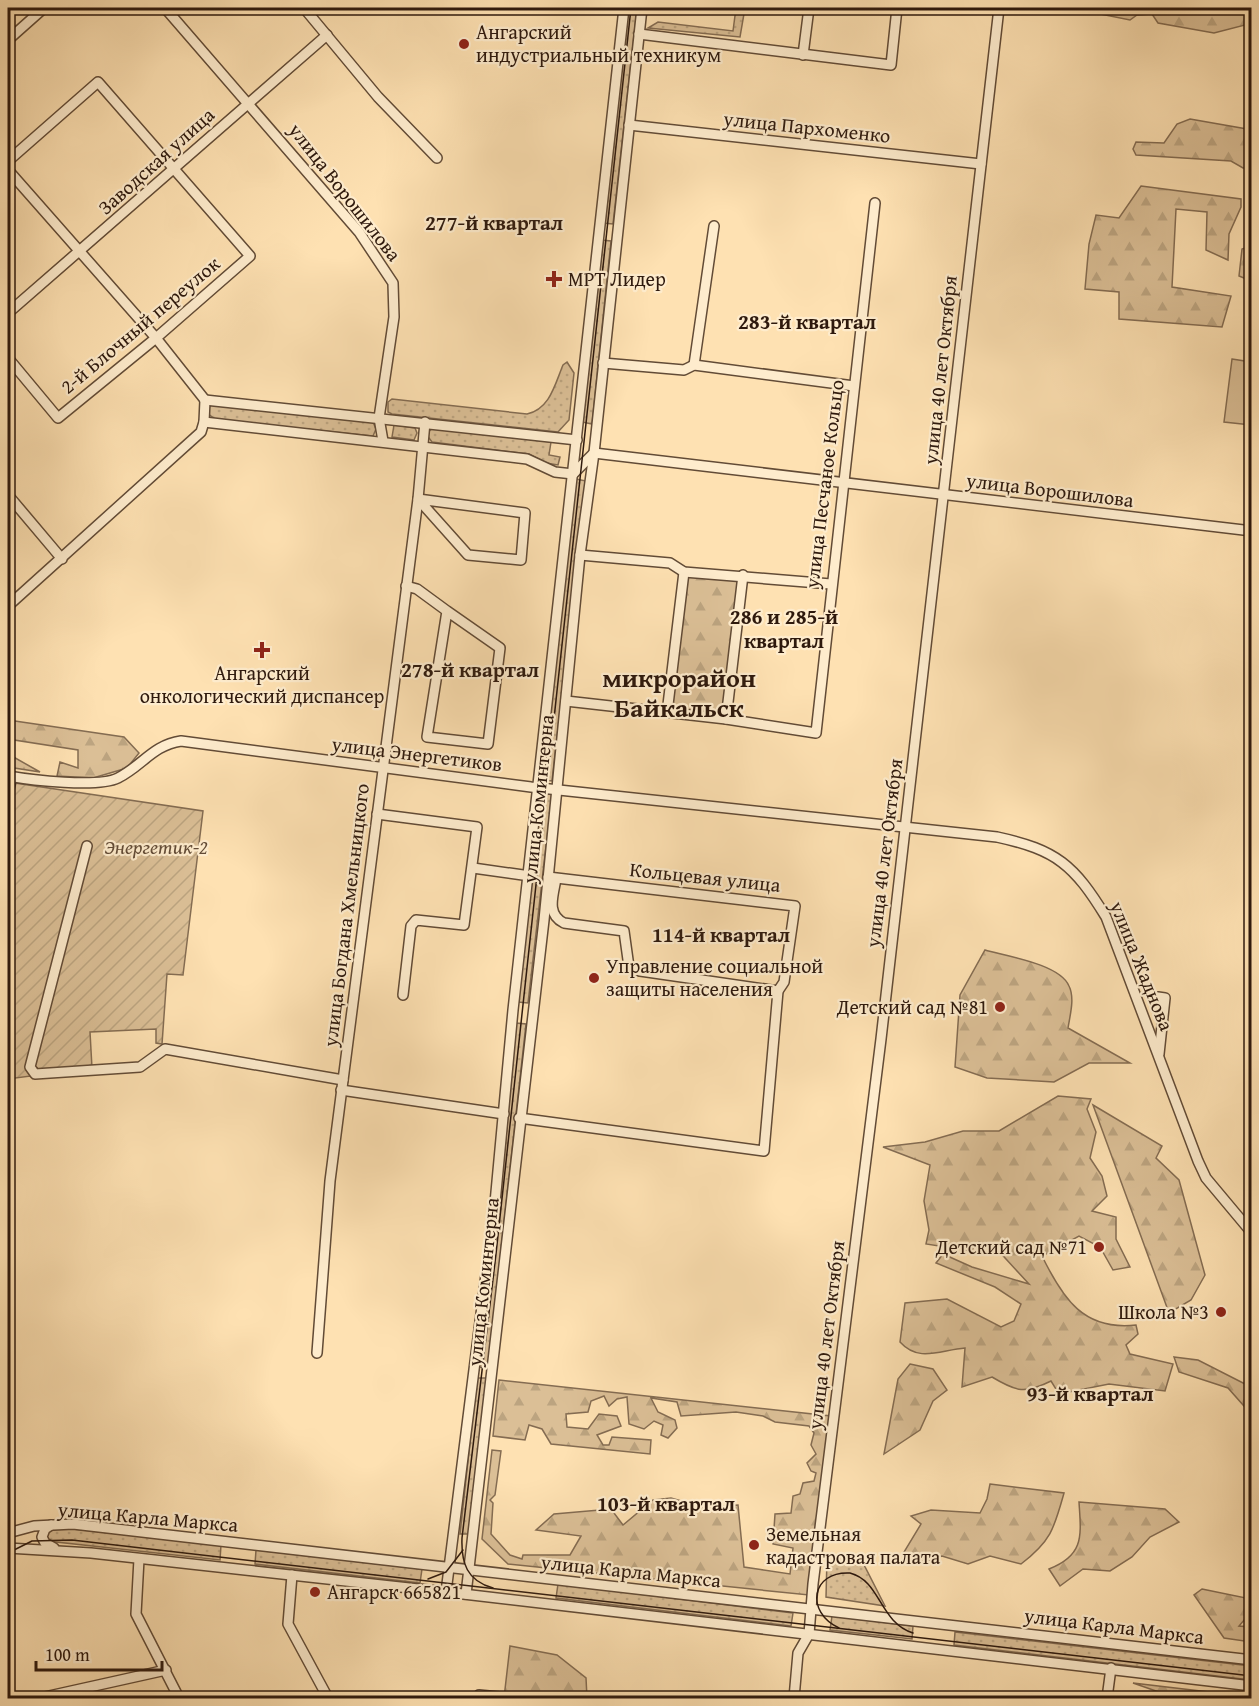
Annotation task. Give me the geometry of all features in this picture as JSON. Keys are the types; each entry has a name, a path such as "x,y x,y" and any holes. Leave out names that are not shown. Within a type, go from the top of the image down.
{"street":[{"path":"8,40 44,8"},
{"name":"улица Ворошилова","path":"165,8 249,102 359,232 393,284 394,317 379,418 383,441"},
{"path":"304,8 378,97 437,158"},
{"name":"улица Коминтерна","path":"446,1592 475,1373 624,8"},
{"name":"улица Коминтерна","path":"466,1594 519,1118 552,878 557,789 580,555 594,453 642,8"},
{"path":"803,55 809,8"},
{"path":"639,34 891,65 897,8"},
{"name":"улица 40 лет Октября","path":"794,1698 798,1653 809,1634 905,829 999,8"},
{"name":"Заводская улица","path":"8,313 327,35"},
{"path":"8,161 98,82 174,170"},
{"name":"улица Пархоменко","path":"628,125 981,164"},
{"path":"8,170 156,339 205,400 201,432 8,606"},
{"name":"2-й Блочный переулок","path":"8,358 57,418 156,339 250,256 174,170"},
{"name":"улица Песчаное Кольцо","path":"566,701 726,719 816,733 875,203"},
{"path":"694,365 714,226"},
{"path":"598,232 616,234"},
{"path":"603,363 684,370 694,365 854,386"},
{"path":"204,422 527,459 555,472 573,474 594,453 577,440 205,400"},
{"name":"улица Богдана Хмельницкого","path":"317,1353 330,1180 418,499 425,422"},
{"name":"улица Ворошилова","path":"594,453 1251,531"},
{"path":"8,495 62,559"},
{"path":"418,499 525,513 521,560 468,555 418,499"},
{"path":"580,555 670,563 684,572 743,575 831,584"},
{"path":"667,713 684,572"},
{"path":"726,719 743,575"},
{"path":"406,586 417,589 447,610 500,648 488,744 427,737 447,610"},
{"name":"улица Энергетиков","path":"10,776 102,783 130,771 159,747 181,741 383,769 905,829"},
{"path":"8,793 10,776"},
{"path":"377,814 477,827 464,925 416,920 411,926 404,995"},
{"name":"улица Жаднова","path":"905,829 997,837 1030,844 1065,863 1092,894 1106,917 1206,1178 1251,1233"},
{"path":"87,846 30,1067 35,1074 140,1067 165,1049 343,1080"},
{"path":"473,868 530,876"},
{"path":"552,878 551,910 557,919 564,923 624,931 629,967 640,971 778,991"},
{"name":"Кольцевая улица","path":"519,1118 764,1151 778,991 784,982 795,906 552,878"},
{"path":"1158,997 1165,998 1158,1056"},
{"path":"341,1090 504,1114"},
{"path":"54,1524 45,1529 43,1540 48,1545 65,1550"},
{"name":"улица Карла Маркса","path":"8,1533 54,1524 812,1608 1251,1660"},
{"name":"улица Карла Маркса","path":"8,1548 65,1550 466,1594 1251,1686"},
{"path":"139,1559 136,1614 179,1698"},
{"path":"292,1575 288,1624 328,1698"},
{"path":"1107,1698 1111,1668"},
{"path":"40,1698 166,1670"},
{"path":"479,1695 509,1698"}],"green space":[{"path":"626,8 637,8 613,224 603,223"},
{"path":"736,8 745,8 740,37 648,28 658,22 733,31"},
{"path":"1085,8 1124,8 1128,10 1132,8 1235,8 1250,16 1249,24 1214,33 1158,23 1152,14 1137,15 1130,20 1085,11"},
{"path":"1190,119 1247,129 1251,133 1251,168 1243,168 1231,161 1136,155 1133,149 1136,142 1164,143 1177,124"},
{"path":"1141,186 1241,199 1241,207 1229,234 1228,260 1206,250 1207,212 1176,209 1172,287 1231,296 1222,327 1119,319 1119,292 1085,289 1089,244 1096,215 1119,218"},
{"path":"601,240 611,241 592,424 582,422"},
{"path":"1252,246 1251,281 1239,276 1242,249"},
{"path":"1232,359 1251,362 1251,425 1224,422"},
{"path":"567,362 574,373 569,420 558,432 388,412 388,402 392,399 527,414 541,407 551,395 563,365"},
{"path":"211,405 373,422 376,429 373,436 216,420 206,412"},
{"path":"394,425 415,428 417,433 414,440 392,437"},
{"path":"434,427 551,442 549,455 560,457 558,465 546,463 529,454 432,442 426,434"},
{"path":"576,479 586,481 552,781 543,780"},
{"path":"684,572 743,576 726,719 667,713"},
{"path":"8,720 124,737 139,753 127,768 93,778 57,776 60,762 78,768 78,750 8,739"},
{"path":"8,754 10,755 40,772 8,767"},
{"name":"Энергетик-2","path":"8,782 203,811 183,975 167,974 162,1044 156,1043 156,1029 90,1032 92,1068 8,1079"},
{"path":"542,793 552,794 528,1003 518,1002"},
{"path":"985,950 1032,962 1064,978 1072,996 1068,1028 1130,1063 1089,1063 1054,1082 987,1078 955,1067 960,995"},
{"path":"516,1023 526,1024 488,1368 478,1367"},
{"path":"1058,1096 1091,1099 1087,1109 1096,1132 1090,1158 1102,1176 1107,1196 1092,1211 1116,1217 1116,1239 1130,1267 1113,1270 1100,1247 1079,1236 1042,1256 1058,1286 1077,1309 1102,1323 1118,1326 1136,1325 1138,1334 1126,1345 1130,1354 1173,1364 1165,1391 1109,1384 1059,1394 1051,1381 1034,1388 1021,1390 992,1377 962,1387 965,1348 922,1354 907,1348 900,1342 905,1303 947,1299 1001,1327 1014,1321 1021,1304 995,1287 936,1263 943,1254 972,1267 1029,1284 994,1246 979,1242 971,1251 926,1244 929,1230 924,1201 930,1165 883,1147 925,1142 963,1131 999,1131"},
{"path":"1093,1105 1162,1146 1156,1158 1179,1180 1205,1275 1191,1300 1169,1313"},
{"path":"1174,1357 1198,1360 1251,1387 1251,1414 1228,1388 1179,1372"},
{"path":"910,1364 933,1369 947,1390 933,1401 920,1430 884,1454 898,1379"},
{"path":"477,1378 487,1378 470,1534 460,1534"},
{"path":"499,1380 831,1416 809,1595 508,1564 482,1539 492,1450 501,1451 495,1495 490,1500 493,1503 491,1534 510,1555 522,1559 523,1555 570,1555 581,1536 536,1530 554,1514 611,1509 623,1525 653,1500 671,1498 702,1507 738,1505 744,1567 790,1574 793,1548 773,1544 775,1514 791,1513 793,1496 800,1494 803,1483 814,1481 816,1473 811,1471 807,1463 816,1454 811,1445 814,1433 809,1426 775,1422 763,1416 736,1412 681,1416 677,1402 651,1398 658,1412 675,1420 677,1428 668,1438 661,1435 663,1425 654,1421 644,1429 629,1424 627,1397 617,1399 609,1406 604,1396 591,1401 588,1412 566,1414 567,1427 588,1429 599,1414 617,1416 621,1426 597,1435 603,1445 609,1445 612,1437 651,1440 650,1454 551,1444 542,1429 529,1425 525,1440 493,1436"},
{"path":"990,1484 1064,1493 1050,1533 1039,1548 1021,1564 990,1556 968,1564 942,1556 918,1564 904,1552 921,1524 911,1516 931,1510 980,1513 987,1499"},
{"path":"1079,1502 1165,1509 1179,1522 1150,1537 1132,1557 1110,1571 1083,1569 1060,1586 1049,1569 1061,1563 1075,1550 1080,1534"},
{"path":"55,1527 221,1545 220,1560 47,1541 45,1533"},
{"path":"256,1550 422,1569 420,1583 255,1564"},
{"path":"840,1555 861,1559 885,1606 826,1597 827,1558"},
{"path":"558,1584 793,1613 791,1626 556,1598"},
{"path":"1202,1589 1251,1599 1251,1612 1239,1626 1251,1627 1251,1642 1224,1638 1194,1595"},
{"path":"832,1616 913,1626 912,1639 830,1630"},
{"path":"955,1632 1251,1666 1251,1680 954,1645"},
{"path":"510,1646 557,1655 586,1678 587,1698 504,1698"},
{"path":"1133,1683 1251,1697 1251,1698 1176,1698"}],"tram line":[{"path":"493,1588 477,1581 467,1570 462,1538 496,1254 631,8"},
{"path":"8,1553 32,1541 72,1540 1252,1676"},
{"path":"428,1579 446,1572 463,1550"},
{"path":"839,1628 828,1621 821,1612 817,1603 817,1594 820,1585 827,1578 850,1573 860,1577 868,1584 893,1620 902,1628 913,1633"}],"place":[{"name":"Ангарский индустриальный техникум","path":"464,44"},
{"name":"МРТ Лидер","path":"554,279"},
{"name":"Ангарский онкологический диспансер","path":"262,650"},
{"name":"Управление социальной защиты населения","path":"594,978"},
{"name":"Детский сад №81","path":"1000,1007"},
{"name":"Детский сад №71","path":"1099,1247"},
{"name":"Школа №3","path":"1221,1312"},
{"name":"Земельная кадастровая палата","path":"754,1545"},
{"name":"Ангарск 665821","path":"315,1592"}],"district":[{"name":"277-й квартал","path":"494,223"},
{"name":"283-й квартал","path":"807,322"},
{"name":"286 и 285-й квартал","path":"784,629"},
{"name":"278-й квартал","path":"470,670"},
{"name":"микрорайон Байкальск","path":"679,693"},
{"name":"114-й квартал","path":"721,935"},
{"name":"93-й квартал","path":"1090,1394"},
{"name":"103-й квартал","path":"666,1504"}]}
